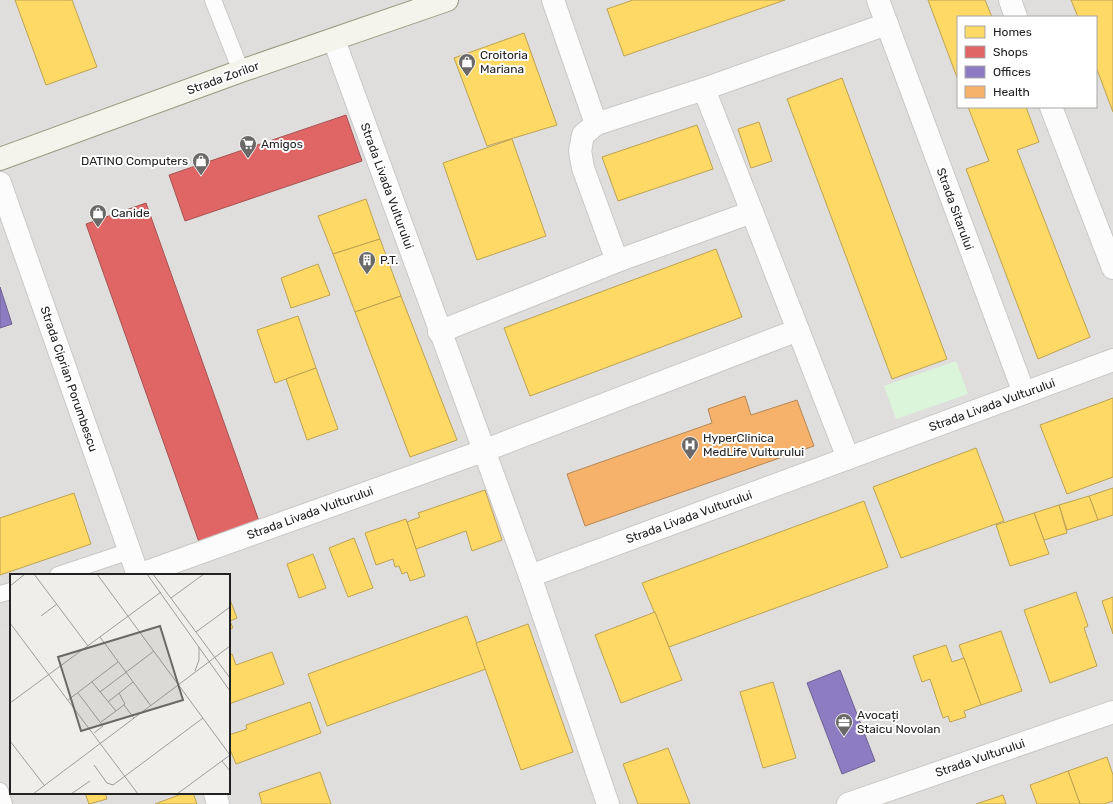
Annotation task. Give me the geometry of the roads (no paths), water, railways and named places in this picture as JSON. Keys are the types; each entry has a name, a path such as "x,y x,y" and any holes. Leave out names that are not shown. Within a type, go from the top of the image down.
{"street":[{"name":"Strada Zorilor","path":"0,160 241,72 447,0"},
{"path":"553,0 596,124"},
{"name":"Strada Sitarului","path":"878,0 1024,393"},
{"path":"1010,0 1016,16"},
{"path":"618,261 583,168 580,151 583,135 596,124 704,89 887,24"},
{"name":"Strada Livada Vulturului","path":"334,40 439,332 530,576 608,804"},
{"path":"704,89 848,458"},
{"path":"1051,108 1110,254"},
{"name":"Strada Ciprian Porumbescu","path":"0,183 138,574"},
{"path":"439,332 618,261 752,212"},
{"name":"Strada Livada Vulturului","path":"141,574 483,451 798,330"},
{"name":"Strada Livada Vulturului","path":"530,576 1113,360"},
{"name":"Strada Vulturului","path":"848,804 1113,712"},
{"path":"214,794 218,804"}],"lane":[{"path":"213,0 241,72"},
{"path":"61,574 130,551"},
{"path":"0,594 10,591"},
{"path":"0,791 4,804"}],"place":[{"name":"Croitoria Mariana","path":"467,77"},
{"name":"Amigos","path":"248,159"},
{"name":"DATINO Computers","path":"201,176"},
{"name":"Canide","path":"98,228"},
{"name":"P.T.","path":"367,275"},
{"name":"HyperClinica MedLife Vulturului","path":"690,460"},
{"name":"Avocați Staicu Novolan","path":"844,737"}]}
